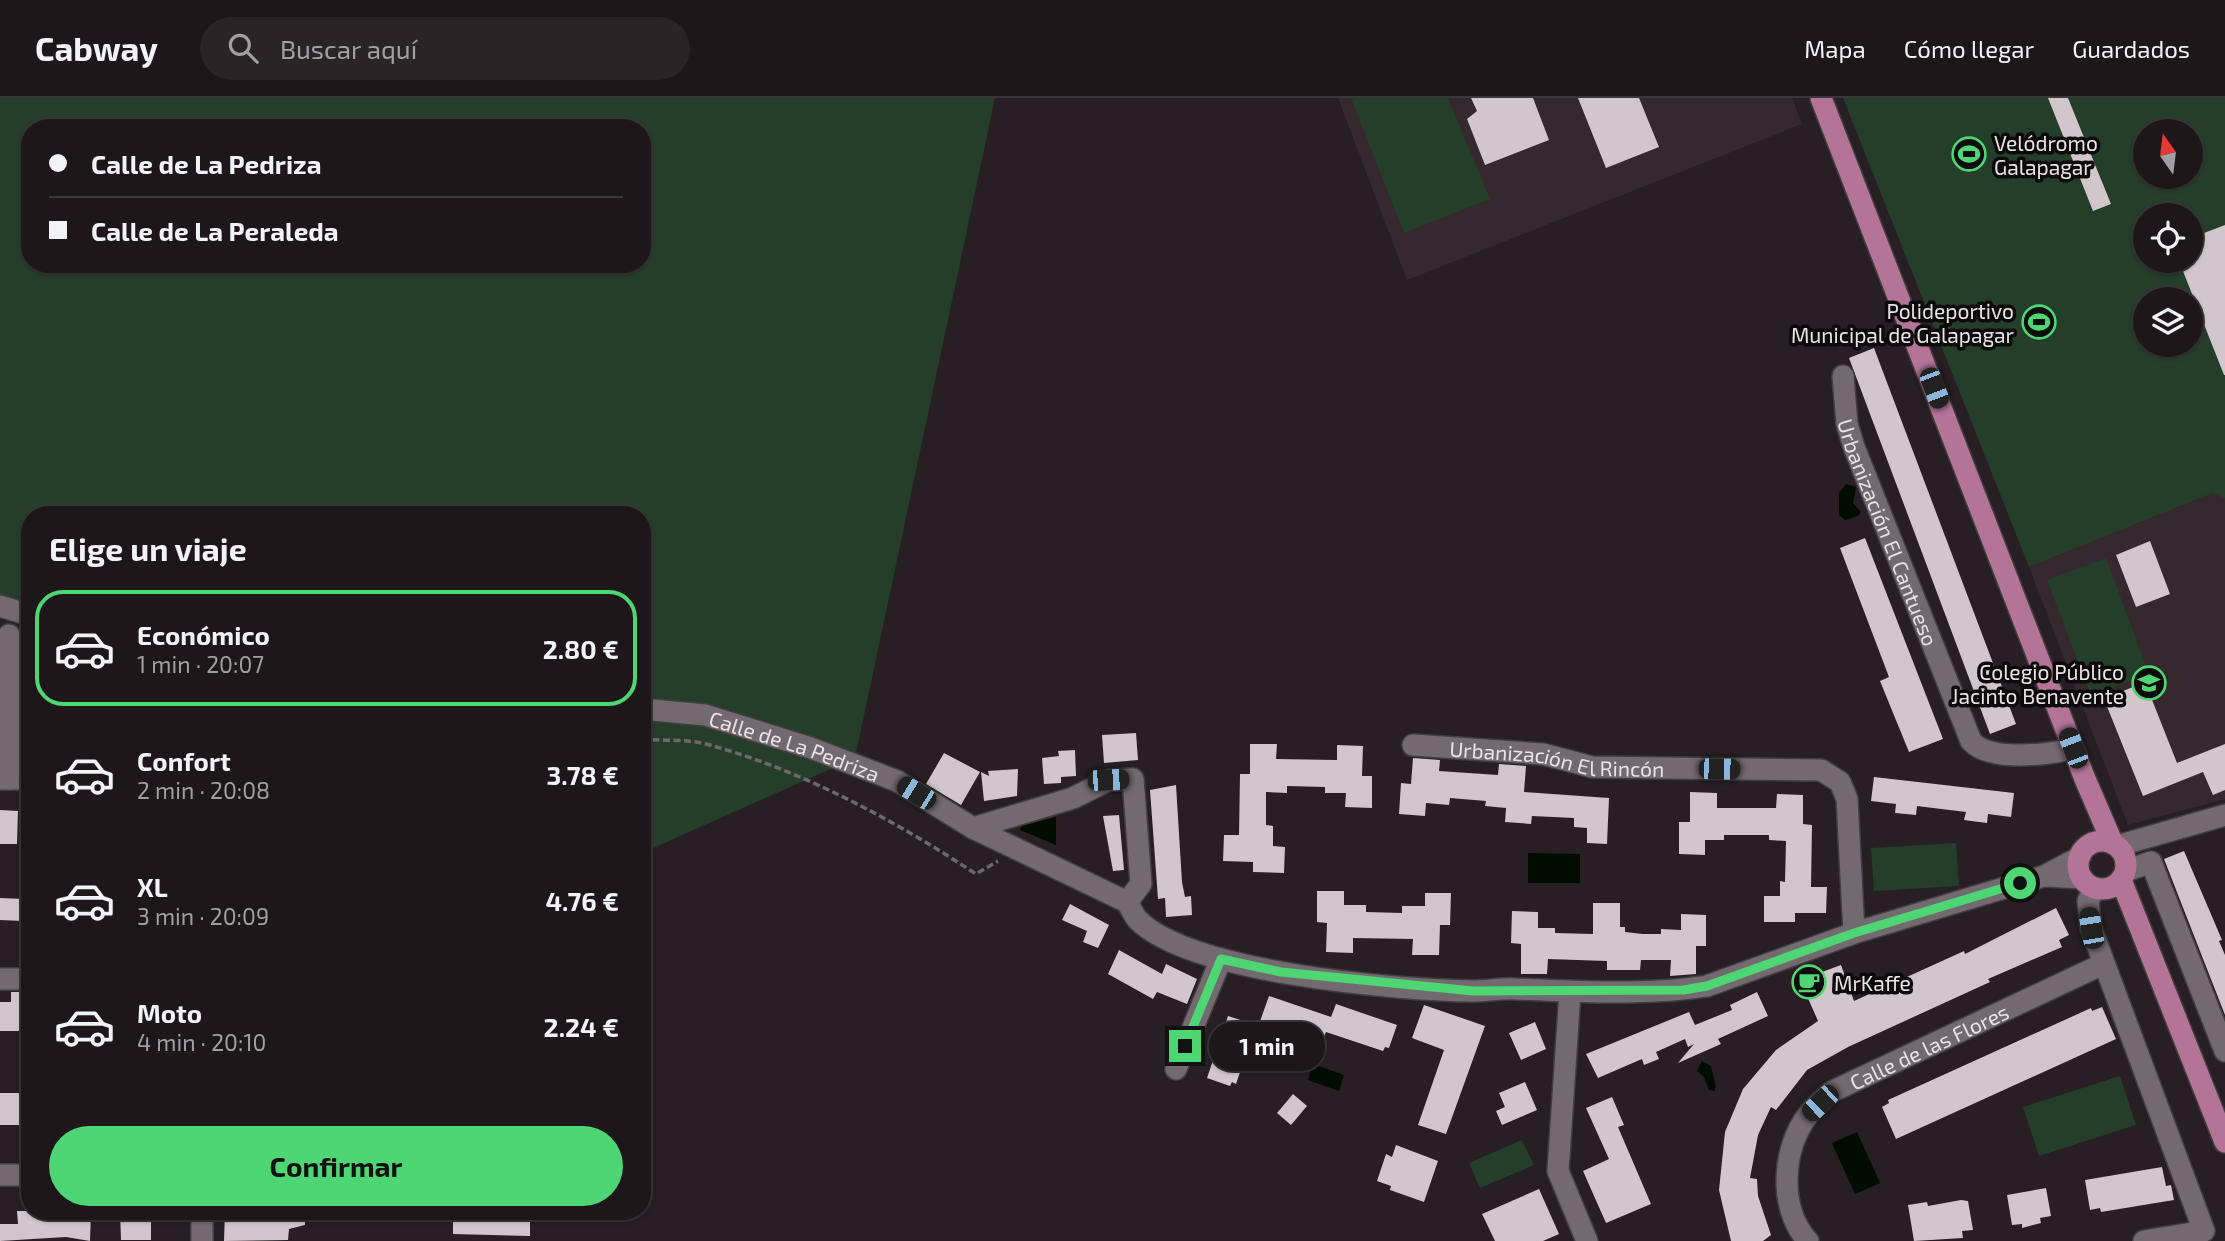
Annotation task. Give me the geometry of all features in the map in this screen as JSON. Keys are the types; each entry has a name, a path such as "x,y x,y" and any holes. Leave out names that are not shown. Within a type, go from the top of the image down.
{"main road":[{"path":"1821,98 2085,779 2105,866 2144,934 2225,1142"}],"street":[{"name":"Urbanización El Cantueso","path":"1843,376 1847,424 1854,447 1971,741 1987,751 2034,756 2073,748"},
{"path":"0,606 21,612"},
{"path":"9,635 13,779"},
{"name":"Calle de La Pedriza","path":"651,710 705,715 811,748 897,781 973,828 1127,902 1137,920 1158,935 1221,959 1281,972 1366,983 1473,991 1513,988 1570,992 1683,990 1707,986 1854,933 2044,876 2105,866 2157,836 2225,815"},
{"name":"Urbanización El Rincón","path":"1413,745 1543,754 1592,767 1821,771 1840,782 1847,799 1854,933"},
{"path":"973,828 1073,798 1108,780 1133,779 1141,884 1127,902"},
{"path":"2144,1241 2204,1231 2103,964 2088,909 2105,866 2151,862 2225,1051"},
{"path":"1176,1069 1221,959"},
{"name":"Calle de las Flores","path":"1808,1241 1791,1208 1786,1175 1793,1143 1808,1114 1831,1092 2103,964"},
{"path":"0,979 21,979"},
{"path":"1570,992 1558,1171 1587,1241"},
{"path":"0,1175 21,1175"},
{"path":"202,1220 202,1241"}],"path":[{"path":"651,740 704,744 790,774 869,810 976,874 1015,850"}],"shaded area":[{"path":"1338,98 1792,98 1802,124 1407,280"},
{"path":"1846,484 1856,487 1853,503 1861,512 1858,516 1845,520 1839,515 1839,493"},
{"name":"Colegio Público Jacinto Benavente","path":"2213,493 2225,499 2225,799 2128,825 2029,567"},
{"path":"1056,817 1056,845 1020,830 1022,826"},
{"path":"1528,853 1580,854 1580,883 1528,883"},
{"path":"1702,1061 1711,1066 1716,1087 1714,1091 1709,1090 1704,1077 1697,1071"},
{"path":"1313,1064 1344,1075 1339,1091 1308,1080"},
{"path":"1857,1132 1880,1183 1855,1194 1832,1143"}],"green space":[{"path":"0,98 995,98 855,758 651,849 651,506 21,506 21,622 0,614"},
{"path":"1351,98 1448,98 1490,199 1404,233"},
{"name":"Polideportivo Municipal de Galapagar","path":"1843,98 2225,98 2225,499 2213,493 2029,567"},
{"path":"2106,558 2149,674 2091,696 2047,580"},
{"path":"1956,843 1959,886 1874,891 1871,848"},
{"path":"2120,1076 2136,1125 2039,1156 2023,1107"},
{"path":"1522,1140 1534,1165 1480,1188 1469,1163"}],"building":[{"path":"1471,98 1533,98 1549,140 1485,165 1467,119 1477,111"},
{"path":"1578,98 1639,98 1659,147 1606,168"},
{"path":"2048,98 2068,98 2111,204 2093,211"},
{"path":"2225,225 2225,375 2203,322 2203,287 2189,287 2184,273 2203,273 2203,233"},
{"path":"1874,348 2016,724 1990,734 1849,358"},
{"path":"1865,538 1943,739 1909,752 1880,681 1889,677 1840,548"},
{"path":"2150,541 2170,594 2136,607 2116,555"},
{"path":"2145,682 2177,763 2225,744 2225,790 2213,795 2203,772 2143,796 2104,699"},
{"path":"1136,733 1138,760 1104,763 1102,735"},
{"path":"1250,744 1277,744 1276,759 1337,760 1337,745 1363,746 1362,776 1372,776 1372,808 1345,807 1346,793 1325,793 1325,787 1287,786 1287,793 1266,792 1266,825 1273,826 1273,846 1285,847 1284,873 1253,872 1253,862 1223,861 1224,835 1239,835 1240,774 1250,774"},
{"path":"1075,750 1076,776 1061,777 1061,783 1044,784 1042,758 1059,756 1058,751"},
{"path":"944,753 980,772 961,805 926,784"},
{"path":"1413,758 1440,760 1439,771 1498,775 1499,764 1526,766 1524,792 1609,798 1607,844 1587,843 1587,828 1574,827 1574,818 1532,816 1531,824 1505,822 1506,808 1485,806 1486,801 1450,798 1449,805 1426,803 1425,816 1399,814 1401,783 1411,784"},
{"path":"1018,769 1017,796 984,801 981,772 989,776 988,771"},
{"path":"1874,777 2014,793 2011,817 1988,814 1987,823 1964,820 1966,812 1917,806 1916,815 1895,813 1896,804 1871,801"},
{"path":"1176,785 1182,882 1185,897 1191,896 1192,915 1166,917 1165,898 1158,899 1150,790"},
{"path":"1690,792 1717,793 1717,808 1776,808 1777,794 1803,795 1803,824 1812,825 1811,887 1827,887 1826,913 1795,913 1795,922 1764,922 1764,896 1780,896 1780,881 1785,882 1786,841 1769,840 1769,835 1724,835 1724,840 1705,840 1705,855 1679,854 1679,822 1690,822"},
{"path":"0,810 18,811 17,844 0,844"},
{"path":"1119,815 1124,870 1113,871 1103,816"},
{"path":"2184,851 2222,940 2219,941 2225,955 2225,1015 2164,859"},
{"path":"1317,891 1344,891 1344,905 1366,905 1366,912 1402,913 1402,906 1425,906 1425,893 1451,893 1450,925 1440,925 1439,955 1412,955 1413,939 1353,938 1353,953 1326,952 1327,923 1317,922"},
{"path":"0,898 21,899 21,921 0,920"},
{"path":"1593,903 1620,903 1620,927 1625,927 1625,932 1643,934 1661,934 1661,929 1681,930 1681,914 1706,915 1706,946 1696,946 1696,974 1670,976 1671,960 1641,960 1640,970 1607,970 1607,961 1548,959 1547,974 1521,974 1521,944 1511,943 1512,911 1538,912 1538,928 1555,928 1555,933 1593,934"},
{"path":"1070,904 1109,925 1098,948 1083,942 1087,931 1062,920"},
{"path":"2056,908 2069,935 2059,940 2062,947 1988,979 1990,982 1848,1047 1807,1070 1776,1110 1771,1107 1758,1135 1750,1178 1757,1179 1758,1196 1771,1235 1763,1241 1731,1241 1719,1190 1725,1132 1743,1089 1776,1050 1818,1021 1800,980 1841,965 1854,1001 1964,951 1965,954"},
{"path":"1119,950 1162,974 1166,964 1197,979 1187,1004 1157,992 1153,999 1108,974"},
{"path":"11,992 21,992 21,1031 0,1031 0,1002 11,1002"},
{"path":"1757,992 1768,1016 1718,1039 1721,1044 1678,1063 1694,1044 1688,1047 1685,1039 1656,1052 1659,1059 1644,1065 1642,1059 1598,1078 1586,1054 1689,1012 1695,1025 1732,1010 1730,1005"},
{"path":"1269,996 1331,1017 1336,1004 1397,1025 1389,1048 1385,1047 1383,1051 1326,1032 1322,1041 1318,1039 1317,1044 1259,1024"},
{"path":"1424,1005 1485,1026 1446,1134 1418,1125 1444,1050 1412,1038"},
{"path":"2102,1007 2116,1039 1896,1139 1882,1107 1889,1103 1888,1100 2091,1008 2092,1011"},
{"path":"1228,1016 1256,1025 1236,1084 1232,1082 1230,1086 1207,1078"},
{"path":"1535,1022 1546,1049 1521,1060 1509,1033"},
{"path":"1525,1082 1537,1110 1502,1125 1496,1111 1505,1107 1499,1093"},
{"path":"0,1093 20,1093 20,1125 0,1125"},
{"path":"1293,1094 1307,1106 1291,1125 1277,1113"},
{"path":"1612,1097 1624,1125 1618,1127 1651,1204 1606,1223 1583,1171 1609,1159 1586,1108"},
{"path":"1396,1145 1438,1161 1424,1202 1390,1190 1391,1186 1377,1181 1386,1154 1392,1157"},
{"path":"2162,1167 2166,1186 2171,1185 2174,1200 2101,1212 2100,1208 2090,1210 2085,1180"},
{"path":"2046,1188 2051,1216 2040,1218 2041,1223 2022,1228 2022,1224 2012,1225 2007,1195"},
{"path":"1539,1189 1559,1234 1543,1241 1495,1241 1482,1214"},
{"path":"1968,1201 1973,1230 1962,1231 1963,1238 1914,1241 1908,1205 1927,1202 1928,1206"},
{"path":"17,1211 21,1211 21,1220 91,1220 90,1241 66,1237 0,1241 0,1224 18,1224"},
{"path":"120,1220 151,1220 151,1240 121,1240"},
{"path":"225,1220 305,1220 305,1225 289,1229 288,1240 224,1241"},
{"path":"453,1220 530,1220 530,1236 453,1234"}],"place":[{"name":"Velódromo Galapagar","path":"1969,154"},
{"name":"Polideportivo Municipal de Galapagar","path":"2039,322"},
{"name":"Colegio Público Jacinto Benavente","path":"2149,683"},
{"name":"MrKaffe","path":"1809,982"}],"route":[{"path":"1185,1046 1221,959 1281,972 1366,983 1473,991 1513,988 1570,992 1683,990 1707,986 1854,933 2020,883"}]}
